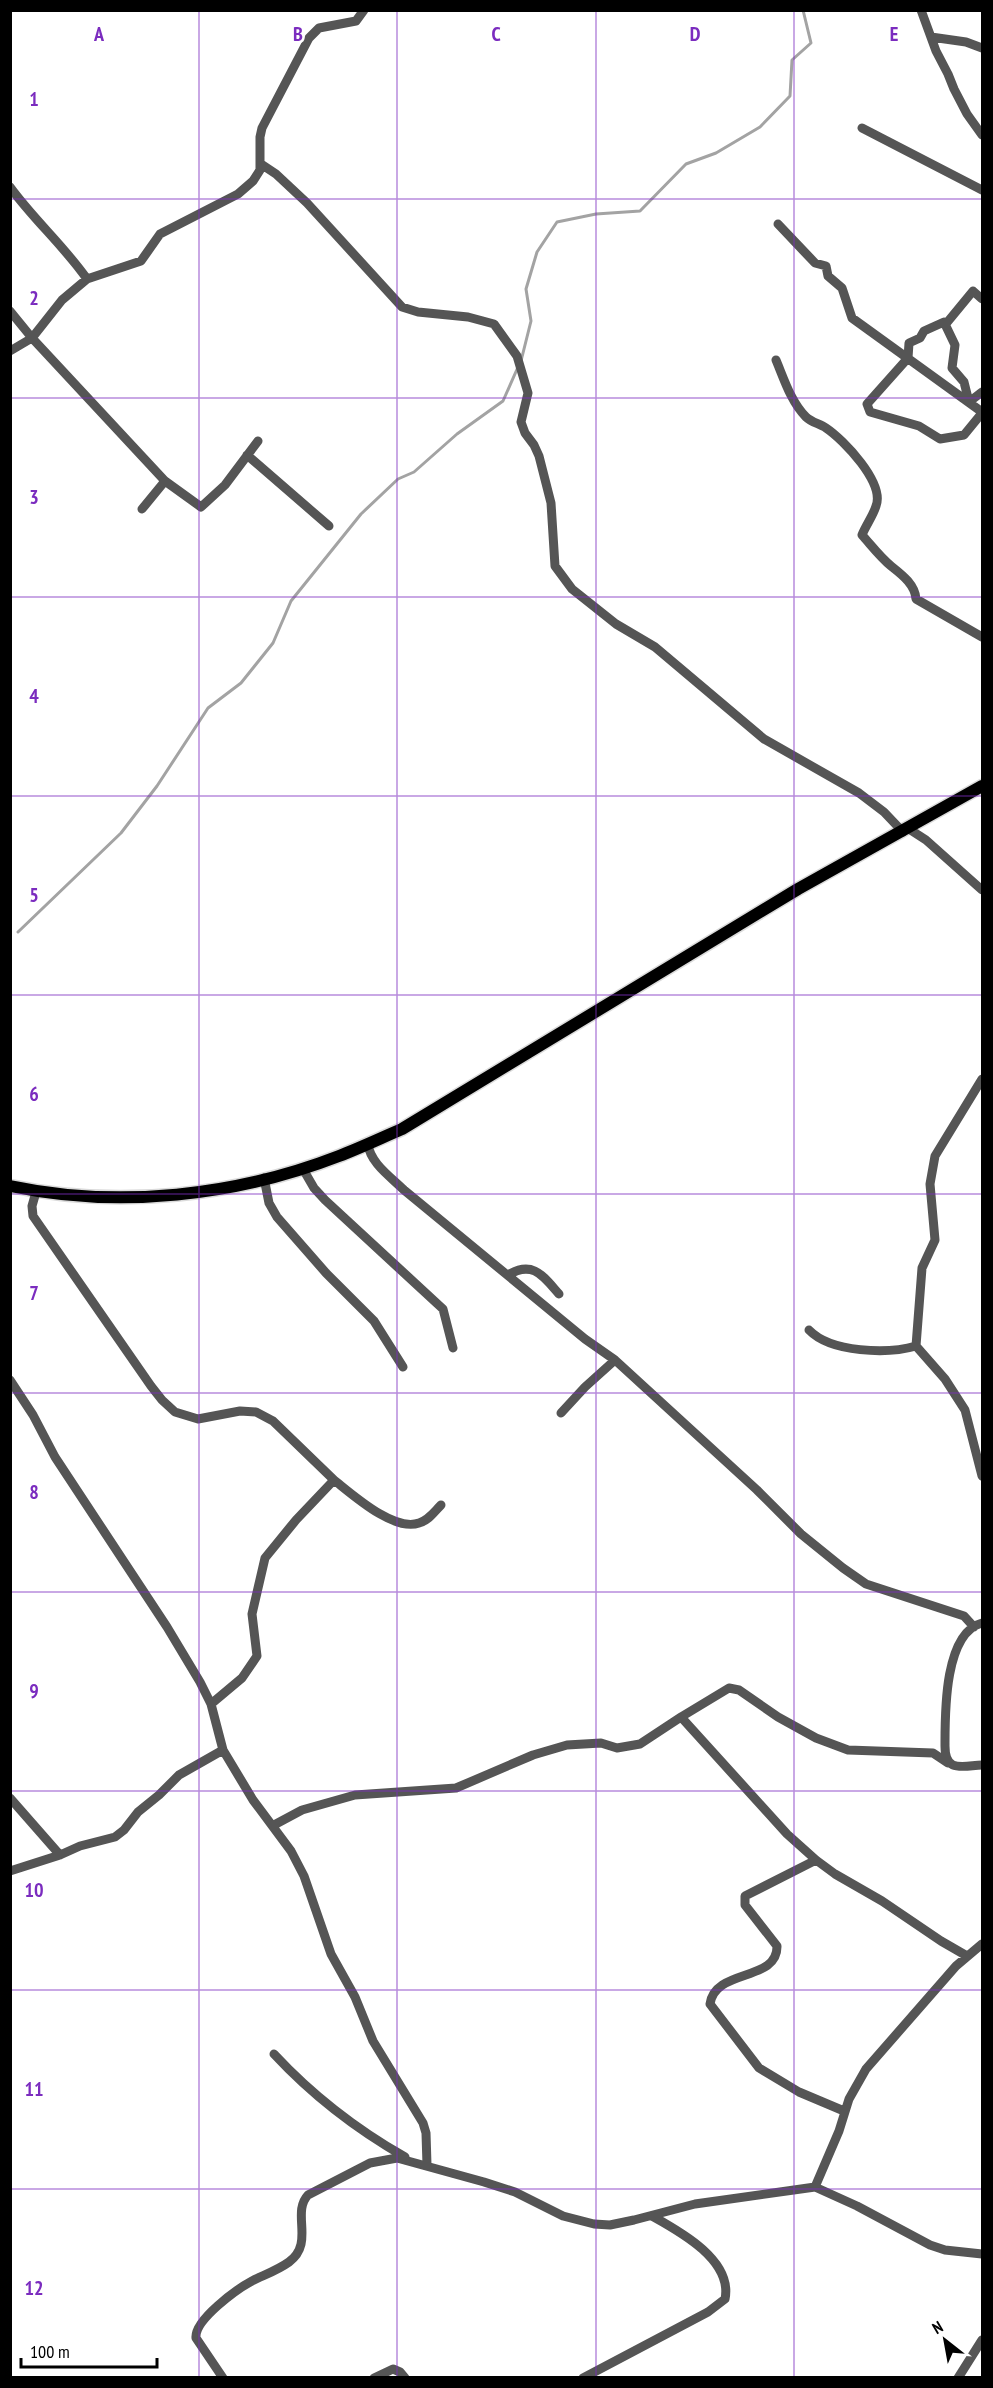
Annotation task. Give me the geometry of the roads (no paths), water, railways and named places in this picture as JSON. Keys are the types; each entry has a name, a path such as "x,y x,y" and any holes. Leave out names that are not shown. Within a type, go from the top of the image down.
{"main road":[{"path":"10,1186 36,1192 120,1197 199,1193 303,1168 368,1144 402,1130 798,889 906,831 982,786"}],"street":[{"path":"10,351 32,338 62,300 87,279 141,261 160,234 238,194 257,176 261,164 262,128 309,39 319,28 356,21 364,10"},
{"path":"921,10 961,104 982,135"},
{"path":"931,37 966,42 982,48"},
{"path":"862,128 982,190"},
{"path":"261,164 276,174 308,203 402,307 418,312 468,317 494,324 508,342 517,356 527,386 527,400 521,422 539,456 547,487 554,533 555,566 572,589 616,624 655,646 765,740 859,793 906,831 926,840 982,890"},
{"path":"10,187 32,215 61,245 87,279"},
{"path":"777,224 815,263 826,266 828,276 842,288 852,318 908,358 969,402 982,413 964,435 940,439 919,426 870,412 867,405 908,358 909,344 920,338 924,331 944,322 955,345 952,368 964,382 969,402"},
{"path":"945,325 973,291 982,299"},
{"path":"10,311 32,338 165,481 201,507 225,485 258,441"},
{"path":"776,360 791,395 807,418 827,429 839,440 868,471 875,484 877,505 862,535 891,566 900,571 913,588 916,599 982,637"},
{"path":"969,402 982,392"},
{"path":"247,455 329,526"},
{"path":"142,509 165,481"},
{"path":"982,1079 935,1156 930,1184 935,1239 922,1268 916,1346 945,1379 965,1410 982,1476"},
{"path":"368,1144 369,1151 386,1173 585,1339 615,1360 757,1490 801,1534 843,1568 866,1584 964,1617 978,1625 958,1646 950,1669 945,1729 945,1754 948,1763"},
{"path":"303,1168 314,1188 325,1200 443,1309 453,1348"},
{"path":"264,1178 269,1203 277,1217 326,1273 374,1322 404,1367"},
{"path":"36,1192 33,1216 151,1386 168,1406 176,1412 198,1419 240,1411 256,1412 273,1421 334,1480 395,1522 418,1524 429,1519 441,1505"},
{"path":"508,1275 516,1270 527,1268 534,1270 559,1294"},
{"path":"809,1330 819,1339 830,1343 868,1350 896,1351 916,1346"},
{"path":"561,1413 615,1360"},
{"path":"10,1380 33,1415 55,1457 186,1656 211,1704 223,1750 253,1800 274,1825 291,1851 304,1876 331,1954 355,1997 377,2048 423,2123 426,2133 427,2165"},
{"path":"211,1704 242,1678 257,1656 252,1614 265,1558 296,1520 334,1480"},
{"path":"274,1825 302,1810 355,1795 456,1788 533,1755 567,1746 601,1743 617,1748 631,1746 647,1740 729,1688 739,1690 778,1717 816,1738 848,1750 933,1753 957,1767 982,1765"},
{"path":"681,1717 787,1834 816,1860 967,1956"},
{"path":"10,1871 80,1846 115,1837 124,1830 138,1812 179,1775 223,1750"},
{"path":"10,1798 60,1855"},
{"path":"816,1860 757,1887 745,1896 745,1905 777,1946 777,1953 758,1972 722,1985 713,1993 710,2004 759,2068 799,2092 844,2111"},
{"path":"815,2187 839,2131 844,2111 858,2082 873,2060 967,1956 982,1944"},
{"path":"274,2054 309,2090 336,2112 367,2135 410,2160"},
{"path":"223,2378 199,2344 195,2334 196,2330 221,2303 240,2288 294,2258 300,2247 303,2232 301,2205 303,2201 317,2190 370,2163 397,2158 507,2189 544,2208 581,2222 610,2225 695,2204 815,2187 857,2206 930,2245 945,2250 982,2254"},
{"path":"583,2378 708,2312 725,2300 724,2284 710,2255 692,2240 652,2216"},
{"path":"958,2378 982,2340"},
{"path":"374,2378 393,2369 405,2378"}],"waterway":[{"path":"521,361 531,321 526,289 537,252 557,222 596,214 640,211 686,164 716,153 760,127 790,96 792,60 811,43 803,10"},
{"path":"18,932 121,833 157,786 208,708 241,683 273,643 291,601 361,514 398,479 414,472 457,434 503,401 518,367"}]}
